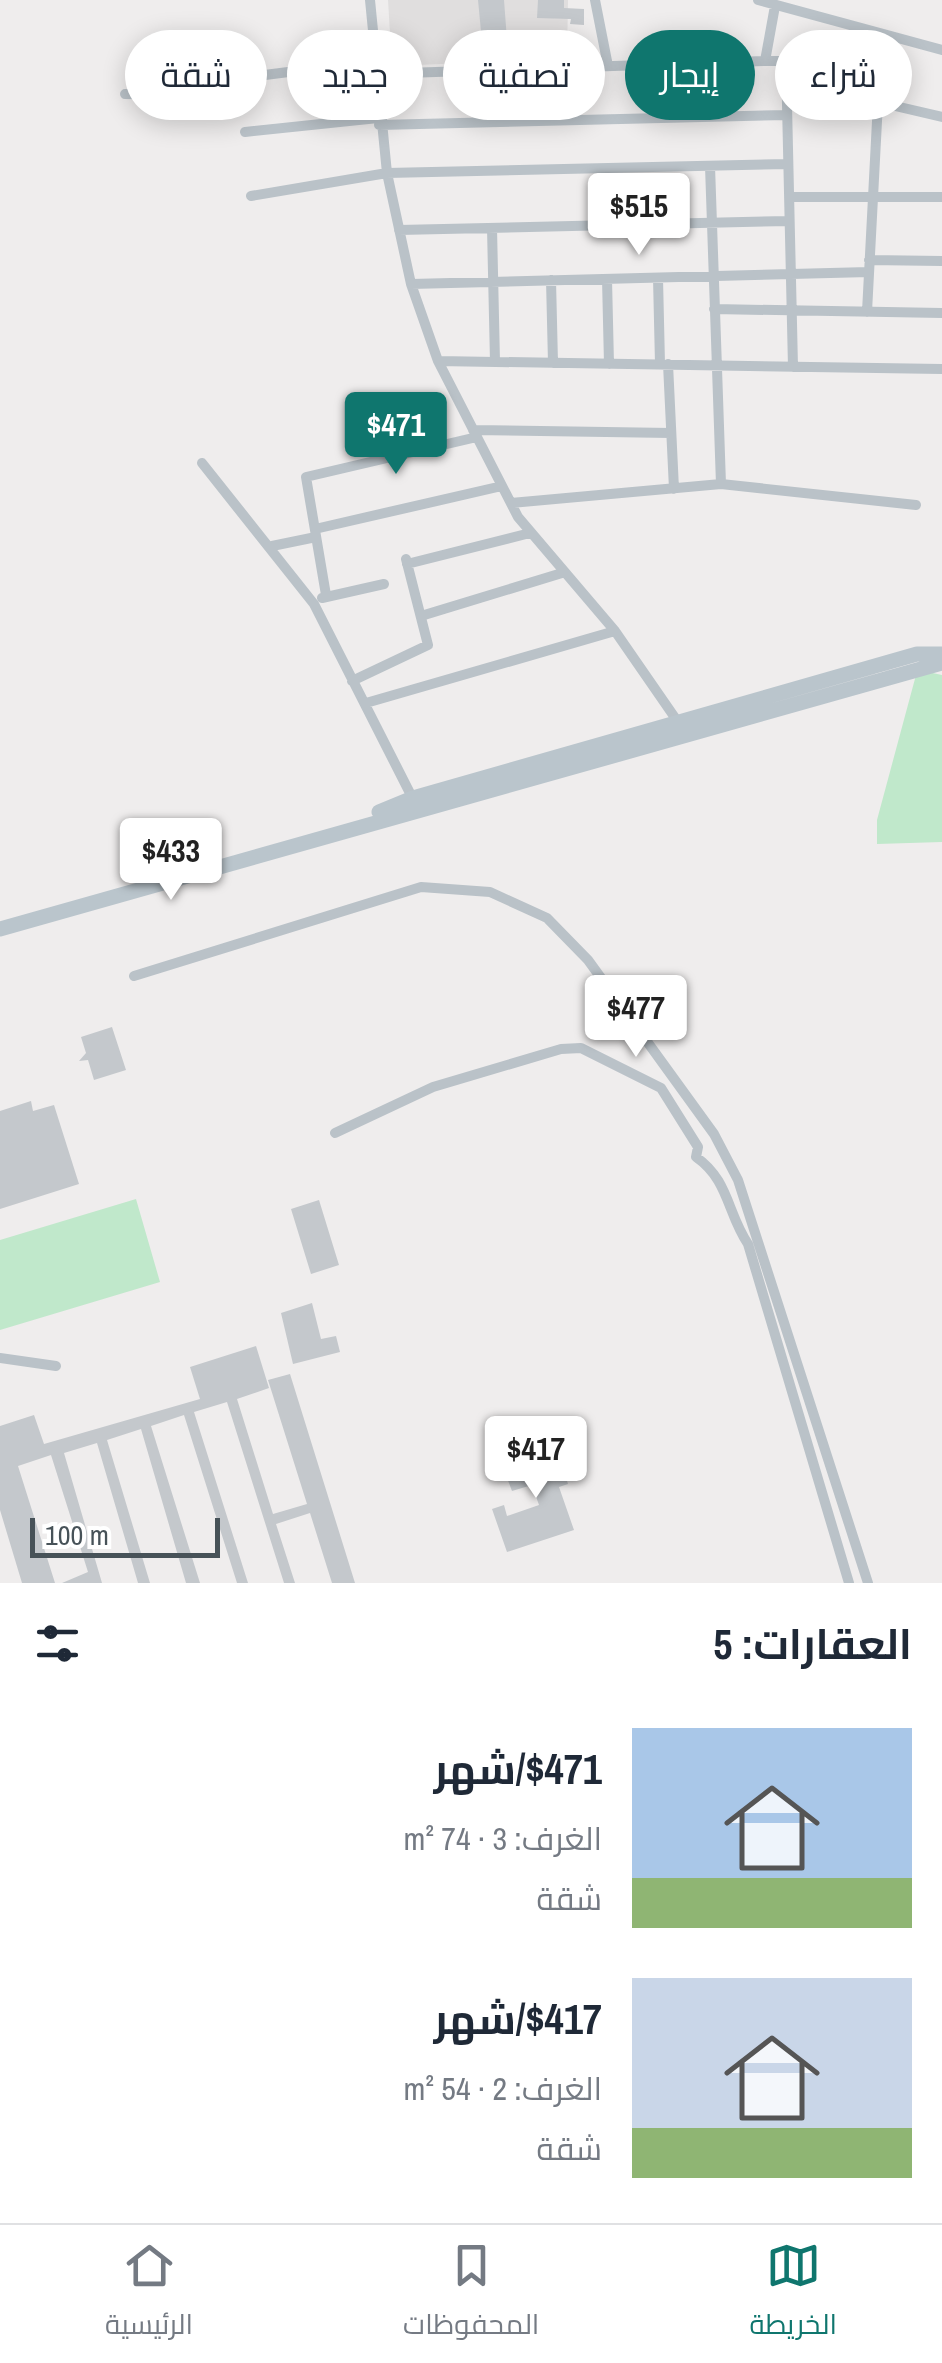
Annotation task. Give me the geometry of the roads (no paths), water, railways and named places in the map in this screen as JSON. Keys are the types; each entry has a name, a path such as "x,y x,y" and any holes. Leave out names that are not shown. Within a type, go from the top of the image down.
{"street":[{"path":"370,0 372,30"},
{"path":"595,0 608,66"},
{"path":"758,0 942,50"},
{"path":"765,62 775,6"},
{"path":"423,72 775,62"},
{"path":"124,94 216,96 242,78 287,72"},
{"path":"912,110 942,117"},
{"path":"245,132 379,121 775,116"},
{"path":"787,120 792,366"},
{"path":"866,312 877,120"},
{"path":"379,121 386,174 412,284 438,361 530,533 614,631 682,728"},
{"path":"251,196 386,174 788,164"},
{"path":"710,166 721,484"},
{"path":"789,197 942,197"},
{"path":"399,230 789,222"},
{"path":"492,228 495,362"},
{"path":"412,284 790,274 942,261"},
{"path":"658,278 674,488"},
{"path":"607,279 609,364"},
{"path":"552,280 554,363"},
{"path":"714,310 942,313"},
{"path":"438,361 942,369"},
{"path":"326,595 306,477 475,433 671,433"},
{"path":"202,463 272,546 314,604 416,804"},
{"path":"511,503 721,484 916,505"},
{"path":"272,546 502,486"},
{"path":"352,681 428,645 407,561 530,533"},
{"path":"421,616 562,573"},
{"path":"314,604 326,595 384,584"},
{"path":"366,702 614,631"},
{"path":"0,929 682,728 917,654 942,654"},
{"path":"682,728 942,662"},
{"path":"134,976 421,887 490,892 547,918 588,960 714,1134 738,1180 868,1583"},
{"path":"335,1133 434,1087 561,1049 597,1054 660,1088 698,1146 696,1157 720,1177 732,1220 748,1244 849,1583"},
{"path":"0,1358 56,1366"}]}
